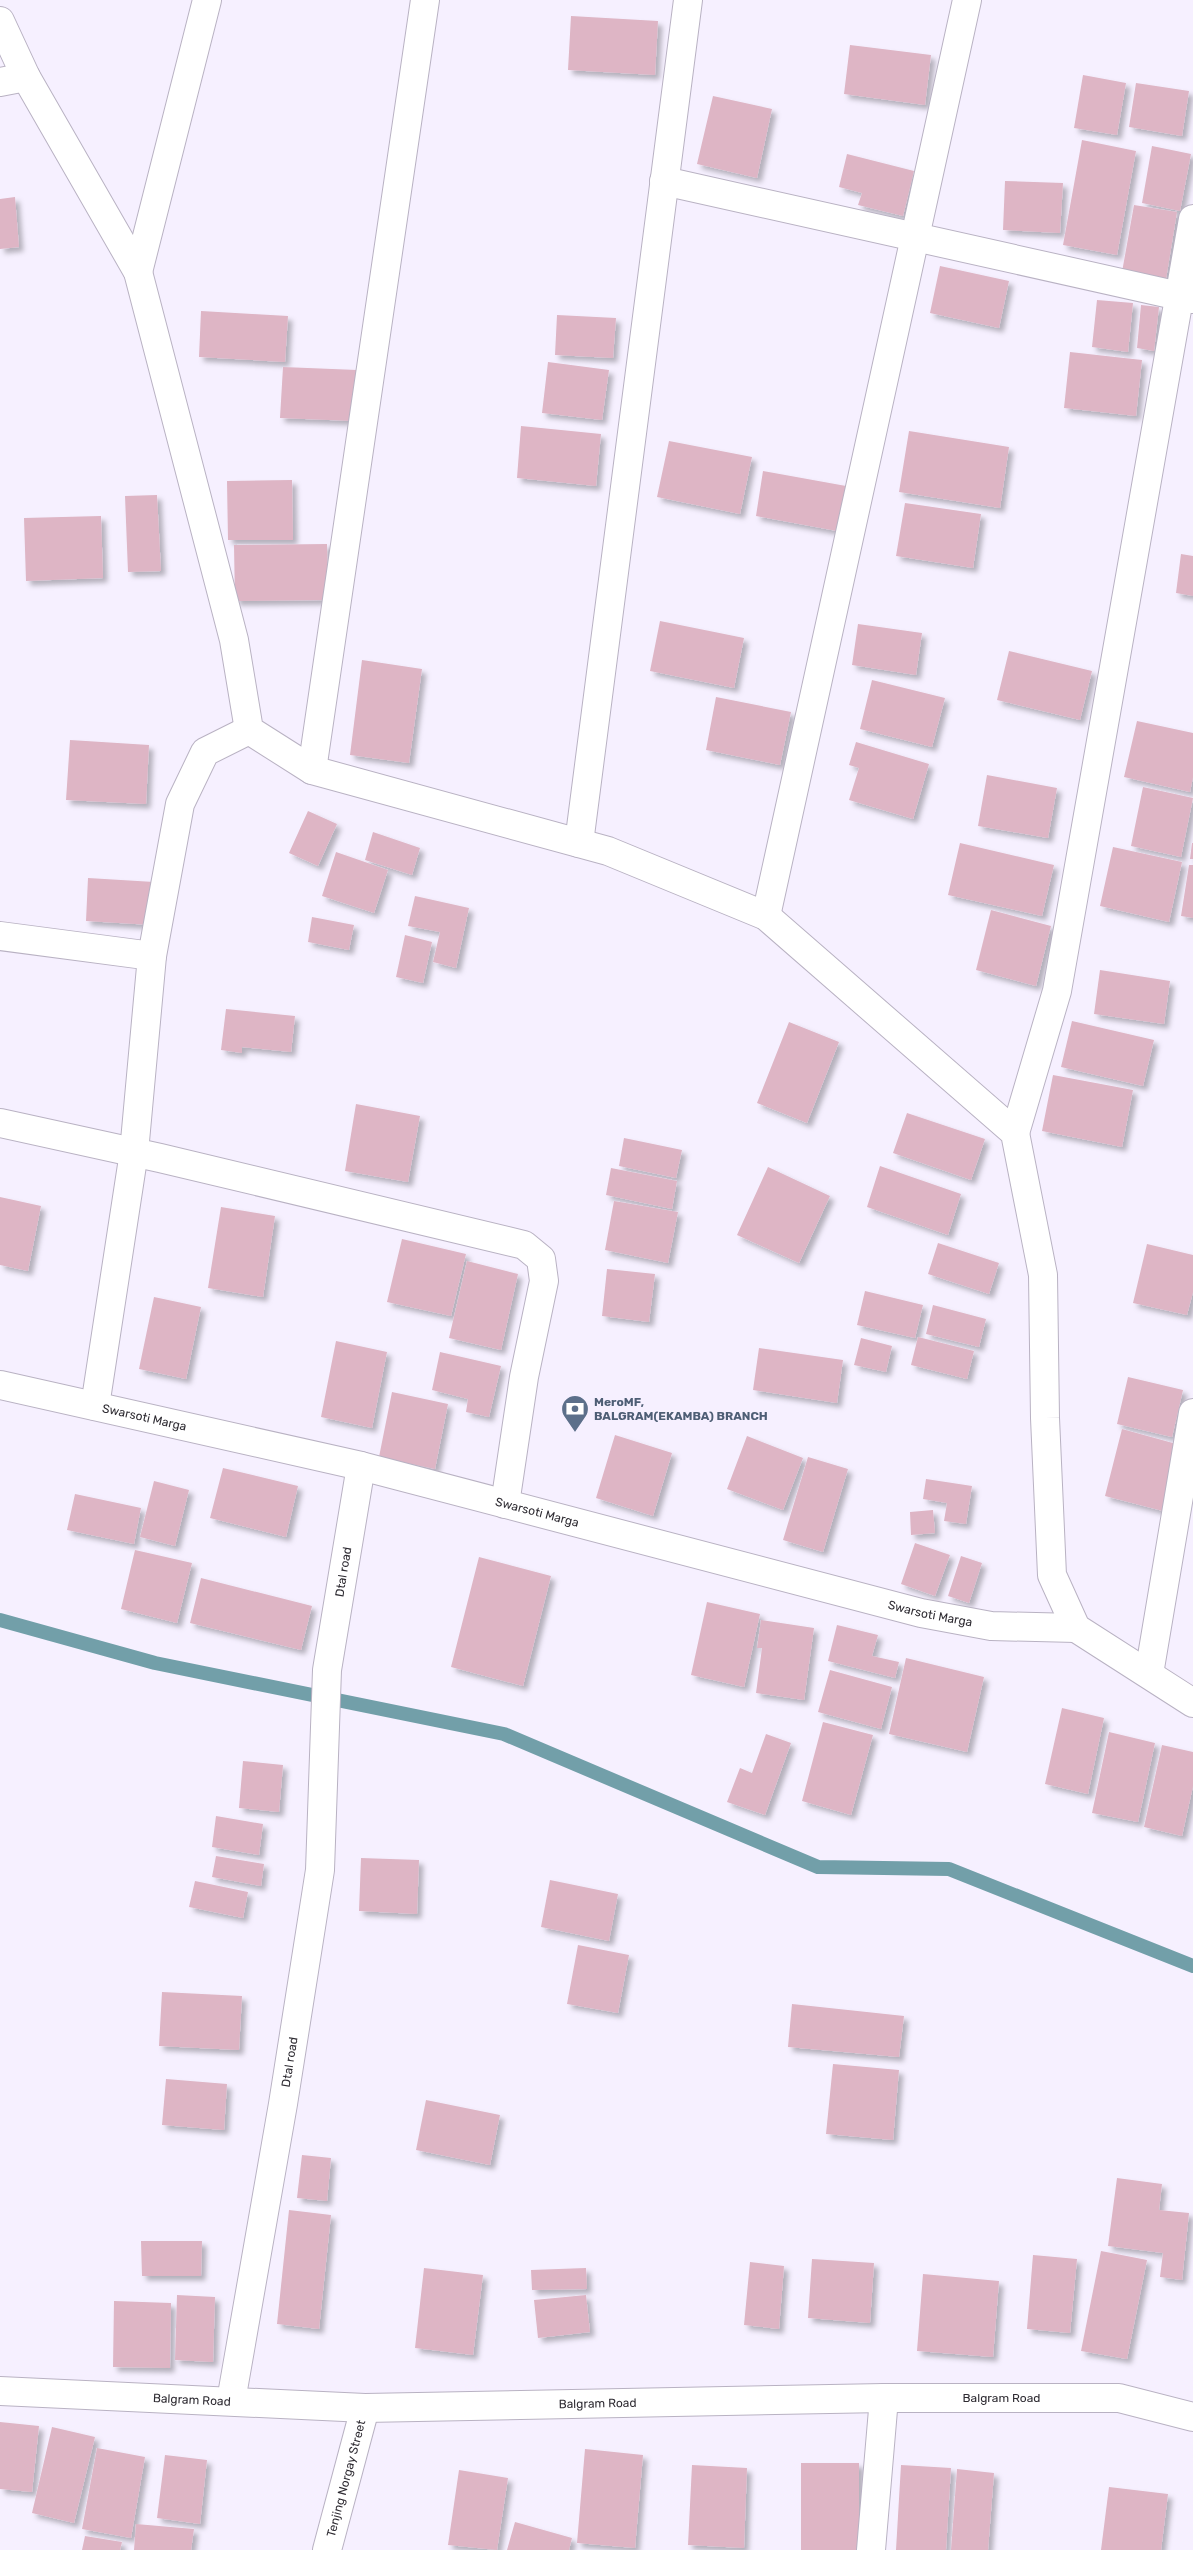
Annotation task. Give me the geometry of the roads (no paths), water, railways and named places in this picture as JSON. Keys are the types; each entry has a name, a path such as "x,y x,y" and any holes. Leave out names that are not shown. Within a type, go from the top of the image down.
{"street":[{"path":"138,272 207,0"},
{"path":"312,770 425,0"},
{"path":"579,843 688,0"},
{"path":"766,916 967,0"},
{"path":"0,21 13,79 138,272 234,640 249,730 312,770 608,851 766,916 1015,1133"},
{"path":"664,181 1186,297"},
{"path":"1193,219 1186,297 1056,991 1015,1133 1043,1275 1045,1418 1052,1575 1076,1628 1193,1703"},
{"path":"95,1406 134,1152 152,956 180,804 205,752 249,730"},
{"path":"0,936 152,956"},
{"path":"0,1124 134,1152 524,1245 541,1259 544,1281 524,1377 505,1504"},
{"name":"Swarsoti Marga","path":"0,1386 362,1466 921,1613 991,1626 1076,1628"},
{"path":"1149,1674 1193,1413"},
{"name":"Dtal road","path":"231,2401 283,2104 320,1870 327,1678 362,1466"},
{"name":"Balgram Road","path":"0,2390 365,2408 884,2398 1119,2398 1193,2417"},
{"path":"871,2550 884,2398"},
{"name":"Tenjing Norgay Street","path":"327,2550 365,2408"}],"waterway":[{"path":"0,1620 155,1663 504,1734 818,1867 949,1869 1193,1966"}],"place":[{"name":"MeroMF, BALGRAM(EKAMBA) BRANCH","path":"575,1433"}]}
